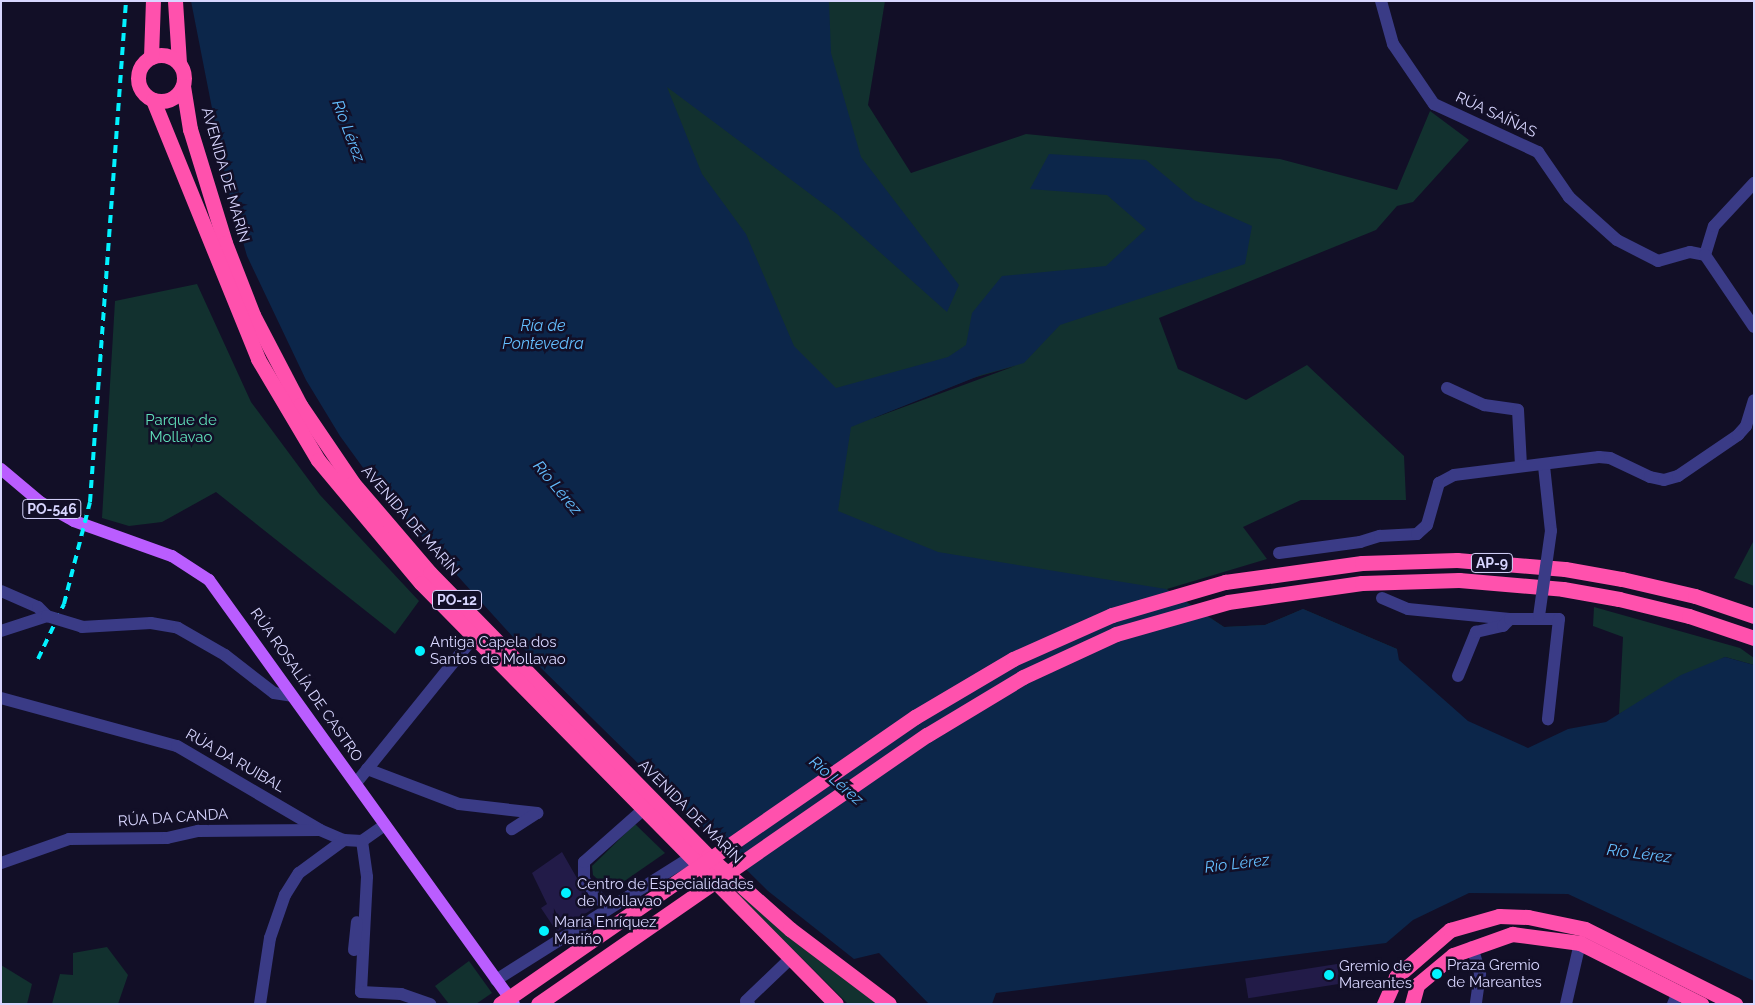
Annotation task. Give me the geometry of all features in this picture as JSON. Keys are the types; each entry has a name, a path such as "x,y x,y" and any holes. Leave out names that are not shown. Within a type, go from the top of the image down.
{"highway":[{"path":"153,1 151,57 138,76 142,90 153,100 167,100 183,86 184,74 179,63 175,1"},
{"path":"151,57 166,55 179,63"},
{"name":"AVENIDA DE MARÍN","path":"183,86 190,129 225,243 253,315 300,405 353,483 430,573 708,856 790,929 889,1004"},
{"name":"AVENIDA DE MARÍN","path":"153,100 208,243 258,359 318,460 357,511 474,637 836,1004"},
{"name":"AP-9","path":"500,1004 915,717 1013,659 1112,615 1225,582 1362,564 1457,560 1566,569 1695,596 1736,600 1754,606"},
{"name":"AP-9","path":"538,1004 927,735 1023,677 1116,634 1228,602 1362,583 1459,580 1563,589 1619,599 1754,638"},
{"name":"AP-9","path":"1695,596 1754,616"},
{"path":"1384,1004 1396,977 1450,930 1509,916 1553,920 1585,929 1735,1004"},
{"path":"1412,1004 1418,985 1453,955 1512,934 1580,943 1676,998 1701,1004"}],"main road":[{"name":"RÚA ROSALÍA DE CASTRO","path":"1,469 40,502 74,521 172,556 209,580 514,1004"}],"street":[{"name":"RÚA SAÍÑAS","path":"1381,1 1393,44 1434,104 1538,152 1569,197 1617,240 1658,261 1690,252 1705,255"},
{"path":"1754,183 1714,226 1705,255 1754,327"},
{"path":"1447,388 1484,405 1518,410 1521,465"},
{"path":"1278,553 1360,542 1380,536 1417,534 1427,525 1441,480 1521,465 1544,466 1610,458 1650,477 1664,480 1678,476 1738,435 1746,426 1754,400"},
{"path":"1537,618 1551,531 1544,466"},
{"path":"1,591 38,607 47,616 82,627 151,623 178,628 225,655 274,693 292,696"},
{"path":"1382,598 1408,609 1510,619 1559,619 1548,719"},
{"path":"1,631 47,616"},
{"path":"1458,676 1476,632 1503,626 1510,619"},
{"path":"356,783 474,637"},
{"name":"RÚA DA RUIBAL","path":"1,698 177,746 320,830 344,840 362,844"},
{"path":"367,768 390,780 476,808 538,813 512,829"},
{"path":"608,909 584,879 584,862 644,809"},
{"path":"354,950 362,844 385,825"},
{"name":"RÚA DA CANDA","path":"1,864 70,839 167,838 198,831 320,830"},
{"path":"260,1004 270,938 285,896 299,873 344,840"},
{"path":"362,844 367,877 360,998 401,994 430,1004"},
{"path":"496,980 691,857"},
{"path":"1566,1004 1580,943"},
{"path":"1472,947 1480,974 1476,1004"},
{"path":"749,1004 746,1001 791,958"}],"green space":[{"path":"427,1 885,1 868,105 911,173 1026,134 1280,159 1397,190 1430,111 1469,140 1413,202 1397,206 1376,230 1159,318 1178,369 1246,400 1307,365 1404,456 1406,500 1301,500 1243,527 1267,559 1167,589 1224,627 1265,625 1303,609 1397,649 1013,800","holes":["1015,366 873,418 973,378"]},
{"name":"Parque de Mollavao","path":"197,284 251,402 320,495 419,601 395,634 216,492 162,522 129,526 102,518 115,301"},
{"path":"1754,540 1754,586 1734,578"},
{"path":"1594,607 1740,648 1754,658 1754,665 1725,657 1619,714 1623,637 1593,626"},
{"path":"635,824 665,853 610,891 593,875 592,866"},
{"path":"741,892 881,1004 848,1004 738,895"},
{"path":"107,947 128,975 118,1004 52,1004 60,974 73,975 73,953"},
{"path":"469,961 492,993 476,1004 449,1004 435,986"},
{"path":"1,965 32,984 27,1004 1,1004"}],"water":[{"name":"Ría de Pontevedra","path":"191,1 829,1 831,53 861,157 959,285 947,312 837,214 667,87 702,174 746,234 794,346 836,388 948,357 966,345 972,313 1002,276 1106,266 1146,229 1107,195 1030,189 1049,154 1146,160 1194,200 1252,226 1245,264 1060,325 1024,363 981,375 851,427 838,511 938,552 1166,589 1224,627 1265,625 1303,609 1397,649 1399,660 1468,721 1528,748 1568,729 1606,722 1681,675 1725,657 1754,665 1754,981 1568,894 1469,893 1413,920 1386,943 996,993 992,1004 929,1004 879,953 854,959 768,891 542,669 377,487 340,436 306,380 247,256 228,190"}],"building":[{"name":"Centro de Especialidades de Mollavao","path":"562,852 594,908 557,932 541,908 547,904 532,873"},
{"path":"1337,964 1340,984 1248,998 1245,979"}],"railway":[{"path":"38,659 64,604 90,502 126,1"}],"place":[{"name":"Antiga Capela dos Santos de Mollavao","path":"420,651"},
{"name":"Centro de Especialidades de Mollavao","path":"566,893"},
{"name":"María Enríquez Mariño","path":"544,931"},
{"name":"Praza Gremio de Mareantes","path":"1437,974"},
{"name":"Gremio de Mareantes","path":"1329,975"}],"water label":[{"name":"Río Lérez","path":"348,131"},
{"name":"Río Lérez","path":"557,488"},
{"name":"Río Lérez","path":"836,781"},
{"name":"Río Lérez","path":"1639,854"},
{"name":"Río Lérez","path":"1237,864"}]}
